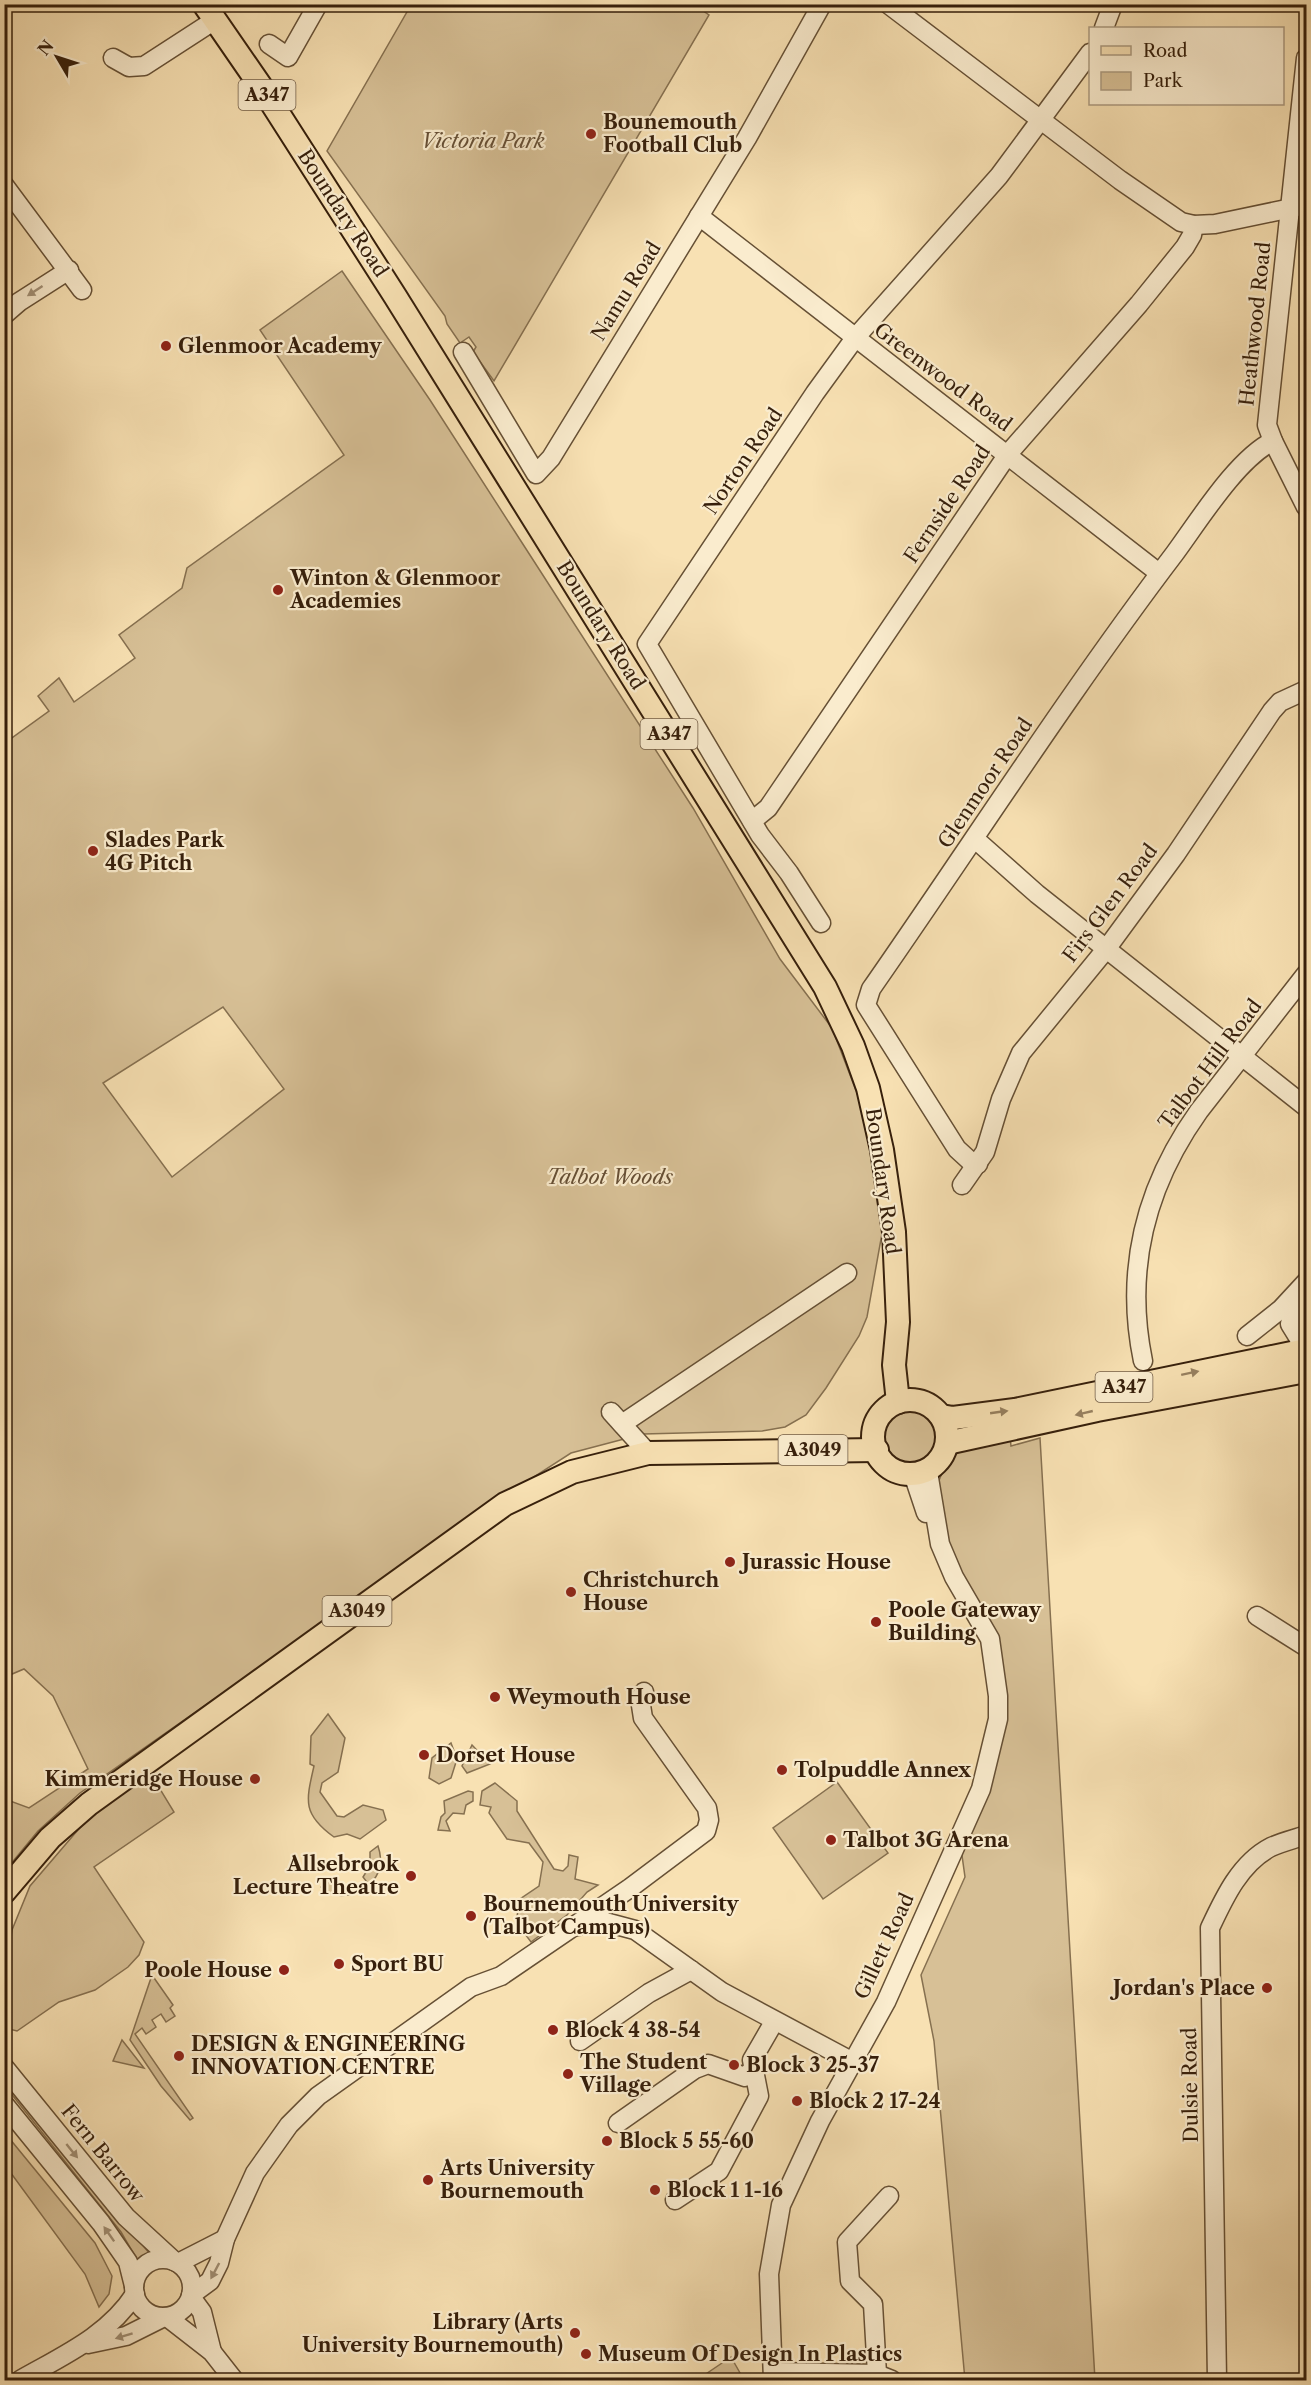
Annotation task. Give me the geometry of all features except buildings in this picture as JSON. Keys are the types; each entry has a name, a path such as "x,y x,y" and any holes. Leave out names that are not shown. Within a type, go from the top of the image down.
{"main road":[{"name":"Boundary Road","path":"210,12 264,91 395,296 825,987 853,1047 877,1124 894,1232 898,1322 905,1401"},
{"name":"A347","path":"941,1416 954,1418 1015,1410 1306,1357"},
{"name":"A347","path":"947,1443 1097,1410 1306,1357"},
{"path":"905,1401 928,1404 941,1416 947,1431 947,1443 938,1463 920,1473 894,1470 886,1464 874,1442 881,1413 905,1401"},
{"name":"A3049","path":"4,1904 10,1886 50,1838 89,1804 505,1504 572,1472 648,1453 750,1450 874,1442"}],"street":[{"path":"269,44 288,57 318,4"},
{"name":"Namu Road","path":"463,352 536,474 550,458 699,216 777,86 822,4"},
{"path":"888,4 1158,208 1181,222 1194,225 1298,207"},
{"path":"1104,27 1113,4"},
{"path":"113,58 129,67 144,66 210,12"},
{"name":"Norton Road","path":"821,924 752,821 697,732 647,644 855,338 999,176 1089,54"},
{"name":"Heathwood Road","path":"1306,58 1298,207 1267,424 1272,441 1306,507"},
{"path":"4,185 82,290"},
{"name":"Greenwood Road","path":"699,216 1159,573"},
{"name":"Fernside Road","path":"752,821 768,808 1008,454 1139,304 1185,247 1192,235 1194,225"},
{"path":"4,315 19,302 69,270"},
{"name":"Glenmoor Road","path":"978,1164 969,1160 957,1149 866,1005 871,989 1159,573 1249,457 1272,441"},
{"name":"Firs Glen Road","path":"962,1185 986,1152 1001,1099 1021,1053 1107,948 1176,854 1272,711 1280,702 1306,690"},
{"path":"975,839 1037,894 1306,1107"},
{"name":"Talbot Hill Road","path":"1143,1361 1137,1331 1135,1298 1140,1246 1156,1184 1184,1132 1306,974"},
{"path":"648,1453 616,1418 643,1411 847,1273"},
{"path":"1247,1336 1281,1309 1306,1282"},
{"path":"1306,1294 1292,1315 1290,1324 1306,1357"},
{"name":"Gillett Road","path":"773,2376 769,2274 781,2205 797,2166 851,2061 886,2002 981,1789 998,1719 999,1696 990,1639 954,1577 920,1473"},
{"path":"1257,1616 1306,1647"},
{"path":"80,2346 126,2336 181,2311 191,2296 210,2281 222,2257 225,2239 266,2156 298,2115 318,2096 471,1987 501,1976 697,1840 708,1824 707,1808 643,1718 640,1699 644,1692"},
{"name":"Dulsie Road","path":"1217,2380 1210,1928 1226,1895 1248,1866 1271,1847 1306,1835"},
{"path":"573,1926 605,1922 635,1930 722,1992 774,2022 851,2061"},
{"path":"580,2041 649,1993 691,1970"},
{"path":"675,2200 719,2171 759,2096 752,2060 774,2022"},
{"path":"618,2123 695,2069 708,2064 745,2077 753,2069"},
{"name":"Fern Barrow","path":"4,2067 126,2217 190,2277 191,2296 202,2312 212,2352"},
{"name":"Fern Barrow","path":"4,2104 101,2223 128,2262 134,2290 144,2310 166,2317 212,2352 234,2380"},
{"path":"773,2376 885,2377 873,2304 850,2281 847,2242 890,2196"},
{"path":"20,2380 80,2346 113,2322 134,2290 140,2271 148,2263 159,2259 176,2262 225,2239"}],"green space":[{"name":"Victoria Park","path":"693,4 709,15 494,381 473,352 476,347 469,337 460,343 447,324 445,316 327,151 411,5"},
{"name":"Talbot Woods","path":"342,271 430,400 693,808 780,959 832,1028 865,1114 883,1228 867,1317 859,1336 806,1415 785,1427 762,1431 643,1434 571,1453 498,1500 80,1793 38,1831 5,1871 5,1788 10,1801 29,1808 88,1769 53,1696 24,1669 5,1677 5,743 49,711 38,696 59,678 74,702 135,658 119,635 182,588 187,568 344,455 260,330","holes":["223,1007 284,1089 172,1177 103,1083"]},
{"path":"903,1400 917,1400 931,1406 941,1416 947,1430 947,1444 941,1458 931,1468 917,1474 903,1474 889,1468 879,1458 873,1444 873,1430 879,1416 889,1406"},
{"path":"1010,1437 1011,1446 1040,1438 1095,2380 965,2380 934,2041 921,1975 965,1877 959,1834 993,1747 990,1639 954,1577 938,1483 944,1468 957,1452"},
{"path":"328,1714 345,1738 338,1772 322,1783 320,1792 337,1816 344,1817 363,1805 383,1810 386,1820 360,1839 347,1834 334,1837 316,1821 309,1806 309,1789 314,1766 310,1764 311,1736"},
{"path":"451,1743 457,1759 451,1778 439,1784 429,1778 432,1758"},
{"path":"472,1745 490,1764 467,1773 462,1766"},
{"path":"149,1771 174,1812 94,1867 144,1942 139,1955 128,1967 95,1990 59,2002 17,2031 5,2028 5,1976 12,1930 30,1886 95,1810"},
{"name":"Talbot 3G Arena","path":"837,1782 888,1853 823,1899 773,1828"},
{"path":"495,1783 517,1801 517,1811 554,1869 563,1871 568,1866 569,1855 578,1857 575,1879 598,1885 587,1892 567,1915 531,1942 516,1922 520,1899 539,1886 543,1862 529,1843 507,1839 489,1813 491,1807 480,1805 482,1791"},
{"path":"468,1791 473,1792 473,1801 466,1805 464,1814 453,1813 446,1821 450,1831 438,1830 441,1817 445,1813 444,1801"},
{"path":"378,1846 380,1867 369,1885 363,1877 370,1866 370,1852"},
{"path":"328,1882 337,1887 352,1885 357,1893 343,1896 333,1895 321,1887"},
{"path":"152,1975 173,2005 170,2008 175,2016 166,2022 161,2014 152,2020 156,2027 146,2034 142,2028 135,2034 193,2118 190,2120 161,2086 130,2040"},
{"path":"122,2040 144,2068 113,2061"},
{"path":"4,2078 150,2254 139,2263 121,2232 5,2086"},
{"path":"5,2133 95,2243 112,2276 109,2294 99,2307 85,2274 5,2165"},
{"path":"731,2357 744,2380 697,2380"}],"place":[{"name":"Bounemouth Football Club","path":"591,134"},
{"name":"Glenmoor Academy","path":"166,346"},
{"name":"Winton & Glenmoor Academies","path":"278,590"},
{"name":"Slades Park 4G Pitch","path":"93,851"},
{"name":"Jurassic House","path":"730,1562"},
{"name":"Christchurch House","path":"571,1592"},
{"name":"Poole Gateway Building","path":"876,1622"},
{"name":"Weymouth House","path":"495,1697"},
{"name":"Dorset House","path":"424,1755"},
{"name":"Tolpuddle Annex","path":"782,1770"},
{"name":"Kimmeridge House","path":"255,1779"},
{"name":"Talbot 3G Arena","path":"831,1840"},
{"name":"Allsebrook Lecture Theatre","path":"411,1876"},
{"name":"Bournemouth University (Talbot Campus)","path":"471,1916"},
{"name":"Sport BU","path":"339,1964"},
{"name":"Poole House","path":"284,1970"},
{"name":"Jordan's Place","path":"1267,1988"},
{"name":"Block 4 38-54","path":"553,2030"},
{"name":"DESIGN & ENGINEERING INNOVATION CENTRE","path":"179,2056"},
{"name":"Block 3 25-37","path":"734,2065"},
{"name":"The Student Village","path":"568,2074"},
{"name":"Block 2 17-24","path":"797,2101"},
{"name":"Block 5 55-60","path":"607,2141"},
{"name":"Arts University Bournemouth","path":"428,2180"},
{"name":"Block 1 1-16","path":"655,2190"},
{"name":"Library (Arts University Bournemouth)","path":"575,2333"},
{"name":"Museum Of Design In Plastics","path":"586,2354"}]}
